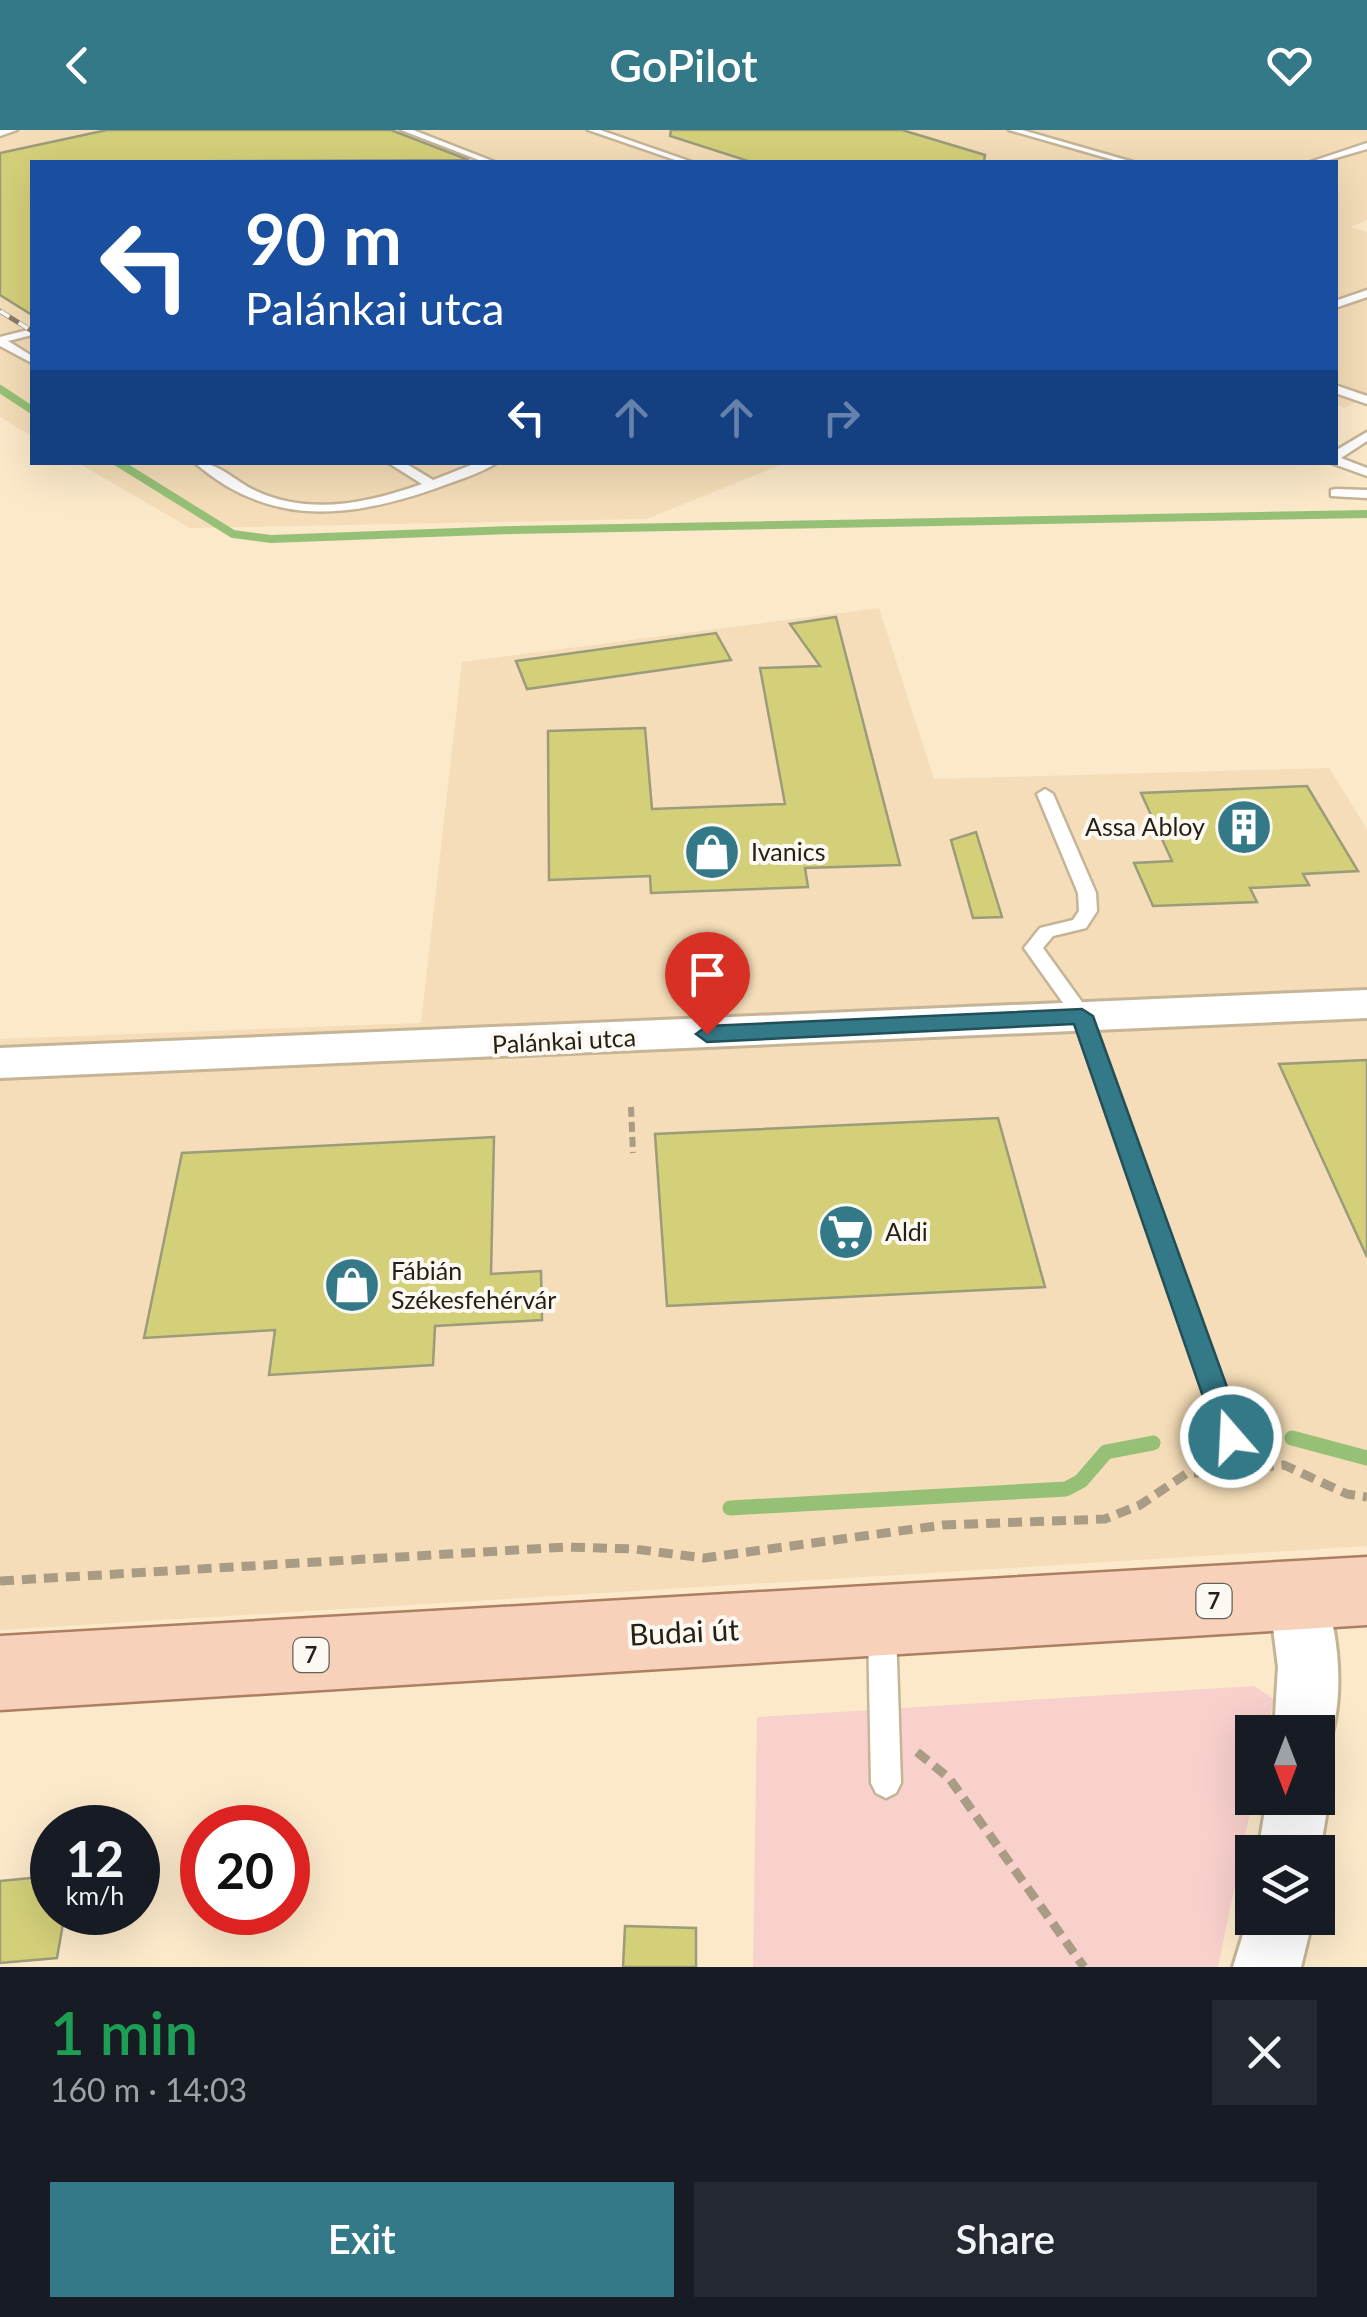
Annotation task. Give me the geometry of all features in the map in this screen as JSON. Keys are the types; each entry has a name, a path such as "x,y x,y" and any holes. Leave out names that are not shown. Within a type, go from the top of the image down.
{"main road":[{"name":"Budai út","path":"0,1673 1333,1594"}],"street":[{"name":"Palánkai utca","path":"0,1063 1367,1004"},
{"path":"1305,1715 1308,1667 1333,1594"},
{"path":"1267,1967 1275,1935"}],"lane":[{"path":"0,132 12,130"},
{"path":"405,130 485,160"},
{"path":"592,130 682,160"},
{"path":"1014,130 1122,160"},
{"path":"1321,160 1367,146"},
{"path":"666,160 675,158"},
{"path":"1348,288 1364,292"},
{"path":"1338,304 1364,292"},
{"path":"0,340 30,332"},
{"path":"0,340 30,359"},
{"path":"1338,390 1367,400"},
{"path":"1338,456 1367,436"},
{"path":"1338,459 1367,472"},
{"path":"205,465 252,494 314,508 373,505 484,465"},
{"path":"398,465 432,485"},
{"path":"1336,493 1367,494"},
{"path":"1044,794 1087,893 1088,911 1079,924 1046,932 1033,948 1082,1016 1231,1437"},
{"path":"881,1622 886,1783"}],"path":[{"path":"631,1107 633,1153"},
{"path":"0,1580 566,1547 704,1558 942,1525 1105,1519 1140,1505 1186,1474 1284,1465 1347,1494 1367,1497"},
{"path":"884,1726 950,1778 1084,1967"}],"shaded area":[{"path":"0,130 1367,130 1367,220 1351,227 1367,232 1367,394 1345,408 1338,405 1338,160 30,160 30,435 0,417"},
{"path":"81,465 781,465 646,519 190,528"},
{"path":"879,608 934,779 1329,768 1367,829 1367,1546 0,1630 0,1039 421,1023 462,662"},
{"path":"1254,1686 1274,1699 1271,1715 1235,1715 1235,1815 1249,1815 1245,1835 1235,1835 1235,1885 1218,1967 753,1967 757,1717"}],"building":[{"path":"107,130 391,130 469,160 30,160 30,314 0,295 0,153"},
{"path":"671,130 902,130 985,155 984,160 745,160 670,136"},
{"path":"836,617 900,865 805,868 808,887 651,893 650,876 549,880 548,731 645,728 652,809 785,804 760,668 820,666 790,624"},
{"path":"716,633 731,660 527,689 516,661"},
{"name":"Assa Abloy","path":"1307,786 1358,871 1303,874 1309,885 1250,888 1257,902 1153,906 1134,863 1172,861 1141,793"},
{"path":"976,832 1002,917 973,918 951,840"},
{"path":"1367,1060 1367,1257 1279,1064"},
{"name":"Aldi","path":"998,1118 1045,1287 667,1306 655,1134"},
{"path":"494,1137 491,1274 541,1271 542,1320 435,1326 433,1365 269,1375 275,1330 144,1338 182,1153"},
{"path":"30,1878 30,1935 61,1935 57,1958 0,1963 0,1881"},
{"path":"625,1926 696,1928 696,1967 623,1967"}],"waterway":[{"path":"0,389 30,409"},
{"path":"122,465 233,534 271,539 513,530 1367,514"},
{"path":"1292,1438 1367,1458"},
{"path":"730,1508 1066,1489 1081,1481 1106,1452 1153,1443"}],"railway":[{"path":"0,311 30,330"}],"place":[{"name":"Assa Abloy","path":"1244,827"},
{"name":"Ivanics","path":"712,852"},
{"name":"Aldi","path":"846,1232"},
{"name":"Fábián Székesfehérvár","path":"352,1285"}],"route":[{"path":"707,1034 1082,1016 1231,1437"}]}
